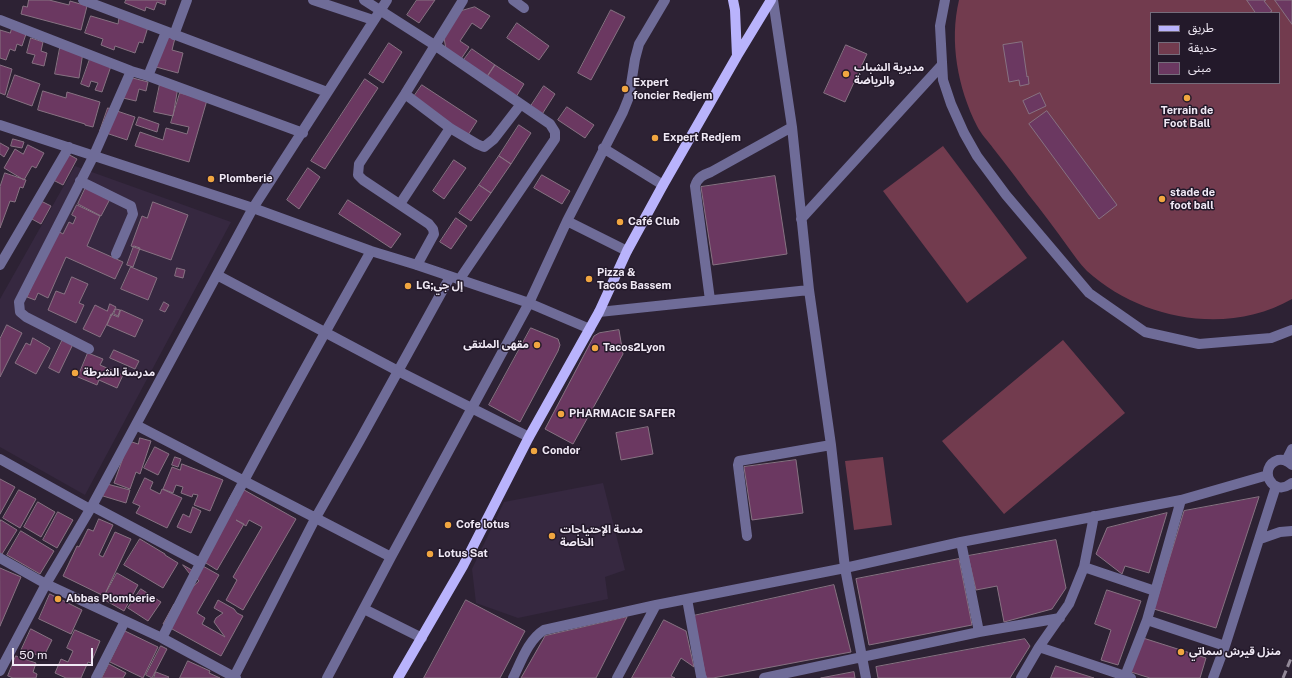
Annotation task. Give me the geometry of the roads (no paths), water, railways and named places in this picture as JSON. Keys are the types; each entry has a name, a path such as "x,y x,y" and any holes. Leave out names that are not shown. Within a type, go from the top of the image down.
{"main road":[{"path":"733,0 735,10 737,56"},
{"path":"398,678 463,566 529,437 599,312 627,251 737,56 772,0"}],"street":[{"path":"83,0 327,92"},
{"path":"148,76 187,0"},
{"path":"313,0 373,20"},
{"path":"0,558 46,584 162,638 235,678 315,519 398,371 454,278 555,139 555,132 550,124 436,46 364,0"},
{"path":"0,671 4,656 91,507 253,208 303,133 327,92 387,0"},
{"path":"417,265 434,234 433,229 429,224 364,180 358,175 357,171 359,164 406,94 463,0"},
{"path":"513,0 524,8"},
{"path":"327,678 529,303 566,222 630,97 635,59 639,44 665,0"},
{"path":"772,0 792,127 809,290 831,445 845,568 866,678"},
{"path":"945,0 940,26 941,66 943,80 951,104 964,133 977,156 1006,195 1089,293 1145,332 1199,344 1271,338 1292,330"},
{"path":"0,20 131,71 303,133"},
{"path":"801,219 941,66"},
{"path":"89,349 26,317 20,312 19,302 94,155 131,71"},
{"path":"406,94 450,128 484,147 494,139 521,104"},
{"path":"0,125 253,208 371,251 529,303 590,329"},
{"path":"710,300 695,186 697,180 703,175 792,127"},
{"path":"400,204 450,128"},
{"path":"0,265 69,147"},
{"path":"604,148 663,186"},
{"path":"80,181 131,206 133,214 116,254"},
{"path":"566,222 627,251"},
{"path":"162,638 244,481 371,251"},
{"path":"218,275 398,371 529,437"},
{"path":"599,312 809,290"},
{"path":"136,425 391,557"},
{"path":"747,536 738,465 740,461 831,445"},
{"path":"1292,449 1289,463 1282,460 1273,463 1270,466 1268,475 1272,483 1276,486 1284,487 1292,483"},
{"path":"0,459 200,563"},
{"path":"513,678 532,642 537,635 544,630 656,605 845,568 961,542 1181,500 1268,475"},
{"path":"1213,678 1225,646 1276,486"},
{"path":"1039,646 1128,677 1147,620 1181,500"},
{"path":"1021,678 1039,646 1069,604 1084,567 1094,516"},
{"path":"1260,539 1280,532 1292,532"},
{"path":"961,542 979,632"},
{"path":"1084,567 1155,591"},
{"path":"687,599 702,678"},
{"path":"617,678 656,605"},
{"path":"364,609 422,638"},
{"path":"770,677 861,656 979,632 1060,618"},
{"path":"1147,620 1225,646"},
{"path":"96,678 125,621"}],"railway":[{"path":"1283,678 1292,656"}],"place":[{"name":"مديرية الشباب والرياضة","path":"846,74"},
{"name":"Expert foncier Redjem","path":"625,89"},
{"name":"Terrain de Foot Ball","path":"1187,98"},
{"name":"Expert Redjem","path":"655,138"},
{"name":"Plomberie","path":"211,179"},
{"name":"stade de foot ball","path":"1162,199"},
{"name":"Café Club","path":"620,222"},
{"name":"Pizza & Tacos Bassem","path":"589,279"},
{"name":"LG;إل جي","path":"408,286"},
{"name":"مقهى الملتقى","path":"537,345"},
{"name":"Tacos2Lyon","path":"595,348"},
{"name":"مدرسة الشرطة","path":"75,373"},
{"name":"PHARMACIE SAFER","path":"561,414"},
{"name":"Condor","path":"534,451"},
{"name":"Cofe lotus","path":"448,525"},
{"name":"مدسة الإحتياجات الخاصة","path":"552,536"},
{"name":"Lotus Sat","path":"430,554"},
{"name":"Abbas Plomberie","path":"58,599"},
{"name":"منزل قيرش سماتي","path":"1181,652"}]}
